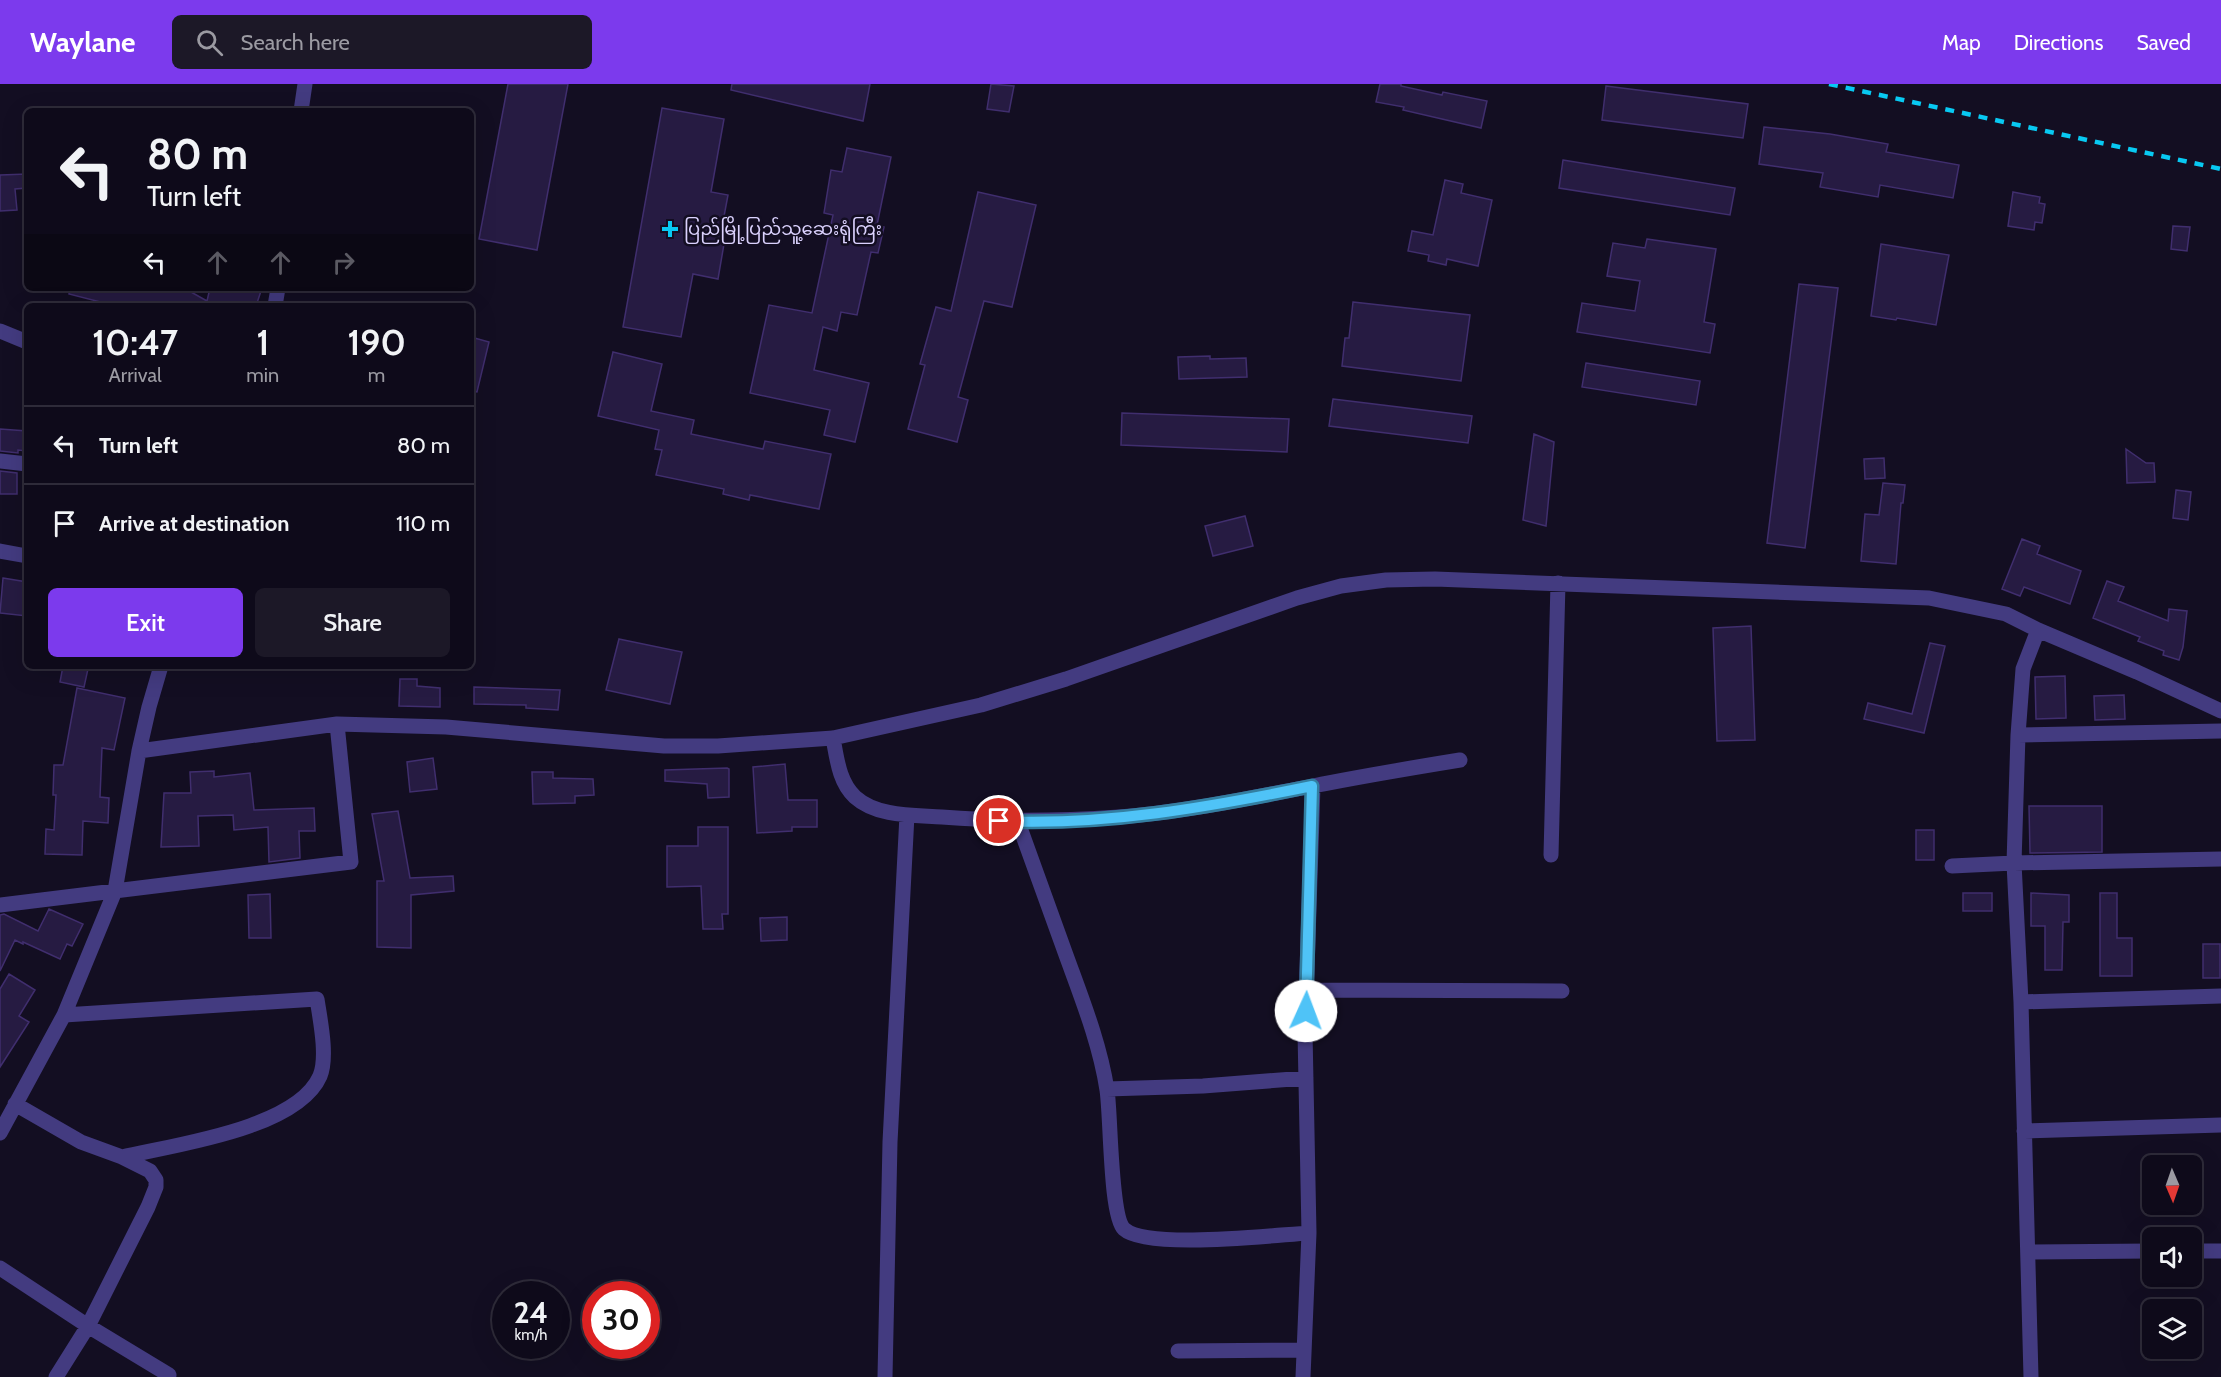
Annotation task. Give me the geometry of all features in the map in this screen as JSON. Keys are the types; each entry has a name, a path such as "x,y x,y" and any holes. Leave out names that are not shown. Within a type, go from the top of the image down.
{"street":[{"path":"301,108 305,84"},
{"path":"0,331 24,341"},
{"path":"0,461 24,464"},
{"path":"0,551 24,555"},
{"path":"139,751 337,724 446,727 664,746 718,747 833,738 992,702 1066,679 1297,597 1341,586 1386,580 1435,579 1929,598 2006,614 2221,711"},
{"path":"1551,855 1558,583"},
{"path":"2031,1377 2021,1002 2014,863 2018,735 2023,669 2038,630"},
{"path":"0,1133 64,1016 115,891 139,751 160,669"},
{"path":"0,905 351,861 337,724"},
{"path":"2018,735 2221,731"},
{"path":"833,738 839,771 846,787 856,798 882,811 907,815 1018,822 1121,817 1247,800 1460,760"},
{"path":"1303,1377 1309,1233 1305,1032 1312,786"},
{"path":"885,1377 890,1142 907,815"},
{"path":"1018,822 1081,994 1097,1047 1107,1089 1112,1133 1114,1203 1119,1223 1125,1230 1135,1235 1174,1240 1309,1233"},
{"path":"1952,866 2221,859"},
{"path":"1307,990 1562,991"},
{"path":"2021,1002 2221,996"},
{"path":"64,1016 317,999 322,1067 315,1083 296,1102 273,1117 245,1128 122,1157"},
{"path":"1107,1089 1203,1086 1306,1078"},
{"path":"15,1104 81,1142 122,1157 150,1171 156,1180 156,1187 88,1326 56,1377"},
{"path":"2024,1131 2221,1125"},
{"path":"2028,1252 2142,1251"},
{"path":"2202,1251 2221,1251"},
{"path":"0,1268 88,1326 169,1375"},
{"path":"1178,1351 1304,1350"}],"building":[{"path":"508,84 568,84 537,250 479,239"},
{"path":"732,84 870,84 863,121 731,90"},
{"path":"991,84 1014,86 1009,112 987,109"},
{"path":"1380,84 1401,84 1401,86 1442,95 1443,92 1487,101 1481,128 1403,110 1404,107 1376,102"},
{"path":"1606,86 1748,104 1743,138 1602,120"},
{"path":"662,108 724,119 711,192 728,195 719,243 724,244 718,279 693,274 681,337 623,327"},
{"path":"1764,127 1830,134 1888,144 1886,152 1959,165 1953,198 1880,185 1878,197 1820,187 1823,173 1759,164"},
{"path":"847,148 891,157 877,225 884,227 878,253 871,252 857,315 841,312 837,331 823,327 814,370 869,383 855,442 824,435 830,410 750,393 769,305 812,313 833,215 824,213 831,170 842,172"},
{"path":"1563,160 1735,188 1730,215 1559,188"},
{"path":"24,174 24,188 15,189 17,210 0,211 0,175"},
{"path":"1445,180 1463,184 1461,193 1492,200 1478,266 1447,259 1446,265 1428,261 1429,255 1408,251 1412,231 1433,235"},
{"path":"978,192 1036,205 1012,307 984,301 958,397 968,400 957,442 908,429 925,365 920,364 936,307 951,311"},
{"path":"2013,192 2040,197 2039,203 2045,204 2042,223 2035,222 2034,230 2008,226"},
{"path":"2173,226 2190,227 2187,251 2171,249"},
{"path":"1647,239 1716,249 1704,322 1715,324 1710,353 1577,332 1582,303 1635,311 1640,281 1607,276 1613,243 1645,248"},
{"path":"1881,244 1949,255 1936,325 1871,316"},
{"path":"1799,284 1838,288 1805,548 1767,543"},
{"path":"70,291 189,291 207,301 209,291 261,291 257,303 104,303 69,294"},
{"path":"1353,302 1470,315 1461,381 1342,366 1345,338 1349,338"},
{"path":"474,338 489,342 477,392 474,392"},
{"path":"613,352 662,364 651,411 694,420 691,434 763,449 765,441 831,454 819,509 750,495 749,500 723,494 724,489 656,475 662,450 655,449 659,430 598,416"},
{"path":"1210,356 1210,359 1246,358 1247,377 1179,379 1178,357"},
{"path":"1586,363 1700,381 1696,405 1582,387"},
{"path":"1333,399 1472,416 1468,443 1329,426"},
{"path":"1122,413 1289,419 1287,452 1121,445"},
{"path":"0,429 24,431 24,451 18,450 18,453 0,451"},
{"path":"1534,434 1554,442 1546,526 1523,520"},
{"path":"2126,449 2146,463 2154,463 2155,482 2127,483"},
{"path":"1884,458 1885,478 1865,479 1864,459"},
{"path":"0,471 17,473 17,494 0,494"},
{"path":"1883,483 1905,485 1903,503 1901,503 1896,564 1861,561 1865,514 1879,515"},
{"path":"2176,490 2191,492 2188,520 2173,518"},
{"path":"1245,516 1253,546 1213,556 1205,526"},
{"path":"2022,539 2040,546 2037,554 2081,571 2070,604 2024,587 2020,596 2002,589"},
{"path":"3,578 24,582 24,616 0,613"},
{"path":"2107,581 2124,587 2118,601 2168,621 2169,609 2187,611 2183,647 2179,660 2163,655 2164,651 2138,641 2140,637 2093,618"},
{"path":"1751,626 1755,740 1717,741 1713,628"},
{"path":"619,639 682,652 670,704 606,690"},
{"path":"1930,643 1945,646 1924,733 1864,719 1868,703 1912,714"},
{"path":"62,669 88,669 84,687 60,682"},
{"path":"2065,676 2066,718 2036,719 2035,677"},
{"path":"400,679 417,679 417,686 440,688 440,707 399,706"},
{"path":"474,687 560,690 558,710 526,708 526,705 474,704"},
{"path":"77,688 125,698 114,750 102,748 100,797 109,798 108,823 83,821 82,855 45,854 46,829 54,830 56,795 53,795 54,765 63,765"},
{"path":"2124,695 2125,719 2095,720 2094,696"},
{"path":"433,758 437,789 410,792 407,762"},
{"path":"785,764 788,800 817,800 817,827 792,827 792,831 757,833 753,767"},
{"path":"729,769 729,797 708,798 707,784 665,781 665,770"},
{"path":"214,771 214,777 250,773 254,810 314,808 315,831 299,831 300,858 269,862 268,827 234,830 233,815 198,816 199,846 161,847 164,793 191,793 190,772"},
{"path":"532,772 553,772 553,778 593,779 594,795 575,796 575,803 533,804"},
{"path":"2029,806 2102,806 2102,852 2030,853"},
{"path":"398,811 410,878 453,876 454,891 411,895 411,948 377,947 377,881 384,881 372,814"},
{"path":"698,827 728,827 728,914 722,914 723,929 703,929 701,886 667,887 667,846 698,846"},
{"path":"1916,830 1934,830 1934,860 1916,860"},
{"path":"1963,893 1992,893 1992,911 1963,911"},
{"path":"2031,893 2069,895 2069,922 2063,922 2062,970 2045,970 2045,926 2031,926"},
{"path":"2100,893 2117,893 2117,938 2132,938 2132,976 2100,976"},
{"path":"270,894 271,938 249,938 248,895"},
{"path":"49,909 83,924 72,946 67,944 60,959 15,940 0,971 0,915 4,914 38,931"},
{"path":"787,917 787,940 761,941 760,918"},
{"path":"2203,944 2220,944 2220,978 2203,978"},
{"path":"9,974 35,990 19,1016 29,1022 0,1067 0,989"}],"railway":[{"path":"1829,84 2221,169"}],"place":[{"name":"ပြည်မြို့ပြည်သူ့ဆေးရုံကြီး","path":"670,229"}],"route":[{"path":"999,821 1121,817 1247,800 1312,786 1306,1011"}]}
